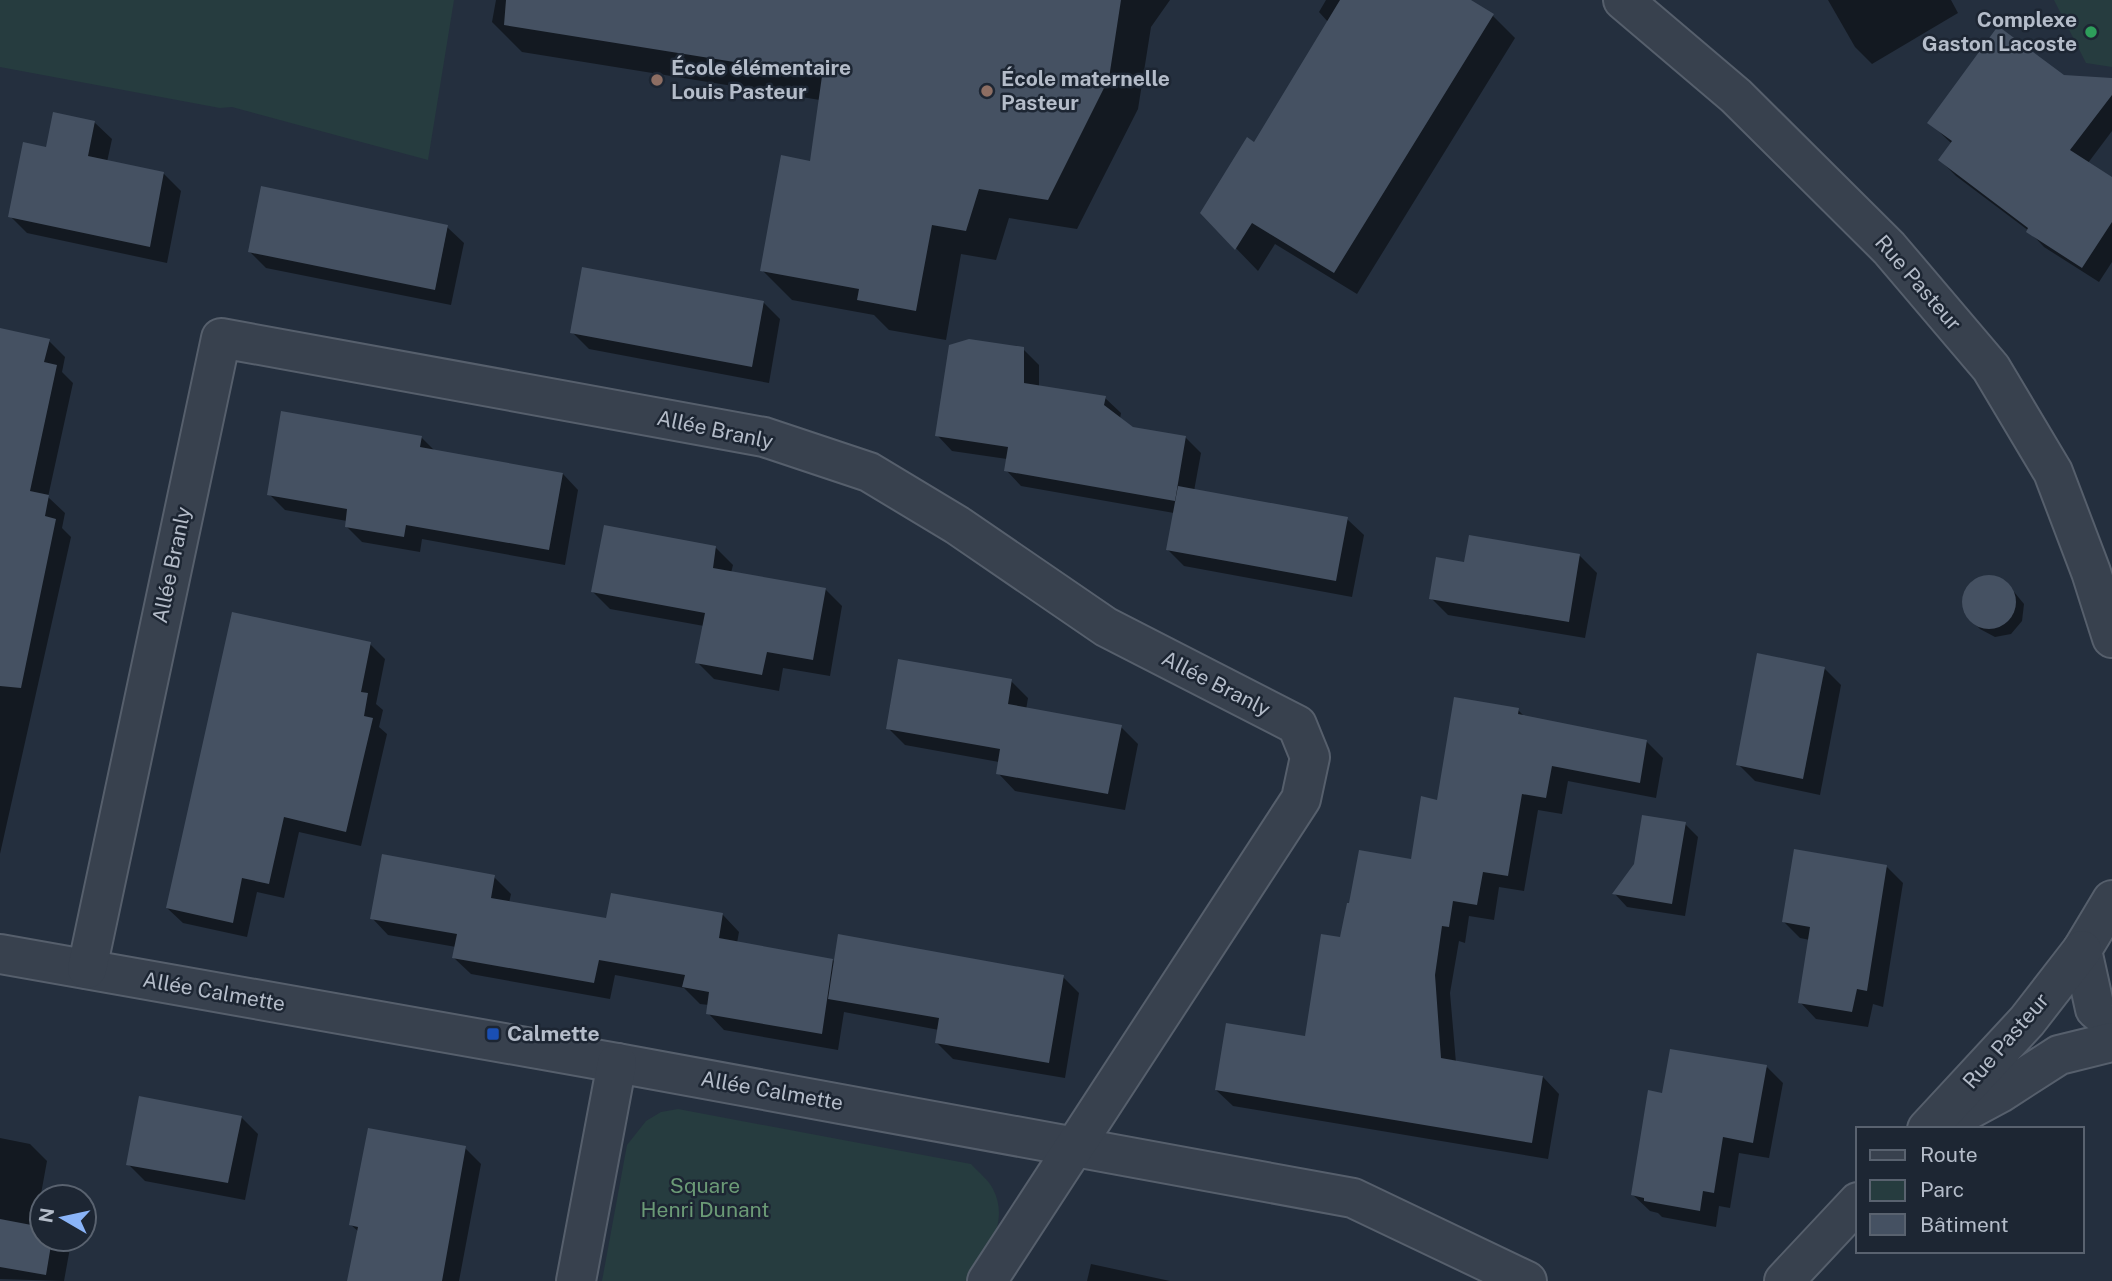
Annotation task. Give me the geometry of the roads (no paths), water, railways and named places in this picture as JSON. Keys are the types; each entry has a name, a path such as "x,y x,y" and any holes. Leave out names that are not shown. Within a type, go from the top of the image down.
{"street":[{"name":"Rue Pasteur","path":"1623,0 1736,96 1870,229 1992,368 2053,472 2091,572 2112,638"},
{"name":"Allée Branly","path":"87,969 221,338 764,437 869,472 957,525 1106,628 1297,725 1310,757 1301,799 1076,1146"},
{"name":"Rue Pasteur","path":"1929,1127 2026,1021 2082,950 2112,900"},
{"path":"2082,950 2095,1009 2112,1023"},
{"name":"Allée Calmette","path":"0,954 617,1063 1353,1198 1527,1281"},
{"name":"Rue Pasteur","path":"1937,1127 2000,1093 2059,1055 2112,1042"},
{"path":"576,1281 617,1063"},
{"path":"987,1281 1076,1146"},
{"path":"1784,1281 1856,1204"}],"place":[{"name":"Complexe Gaston Lacoste","path":"2091,32"},
{"name":"École élémentaire Louis Pasteur","path":"657,80"},
{"name":"École maternelle Pasteur","path":"987,91"},
{"name":"Calmette","path":"493,1034"}],"park label":[{"name":"Square Henri Dunant","path":"705,1198"}]}
